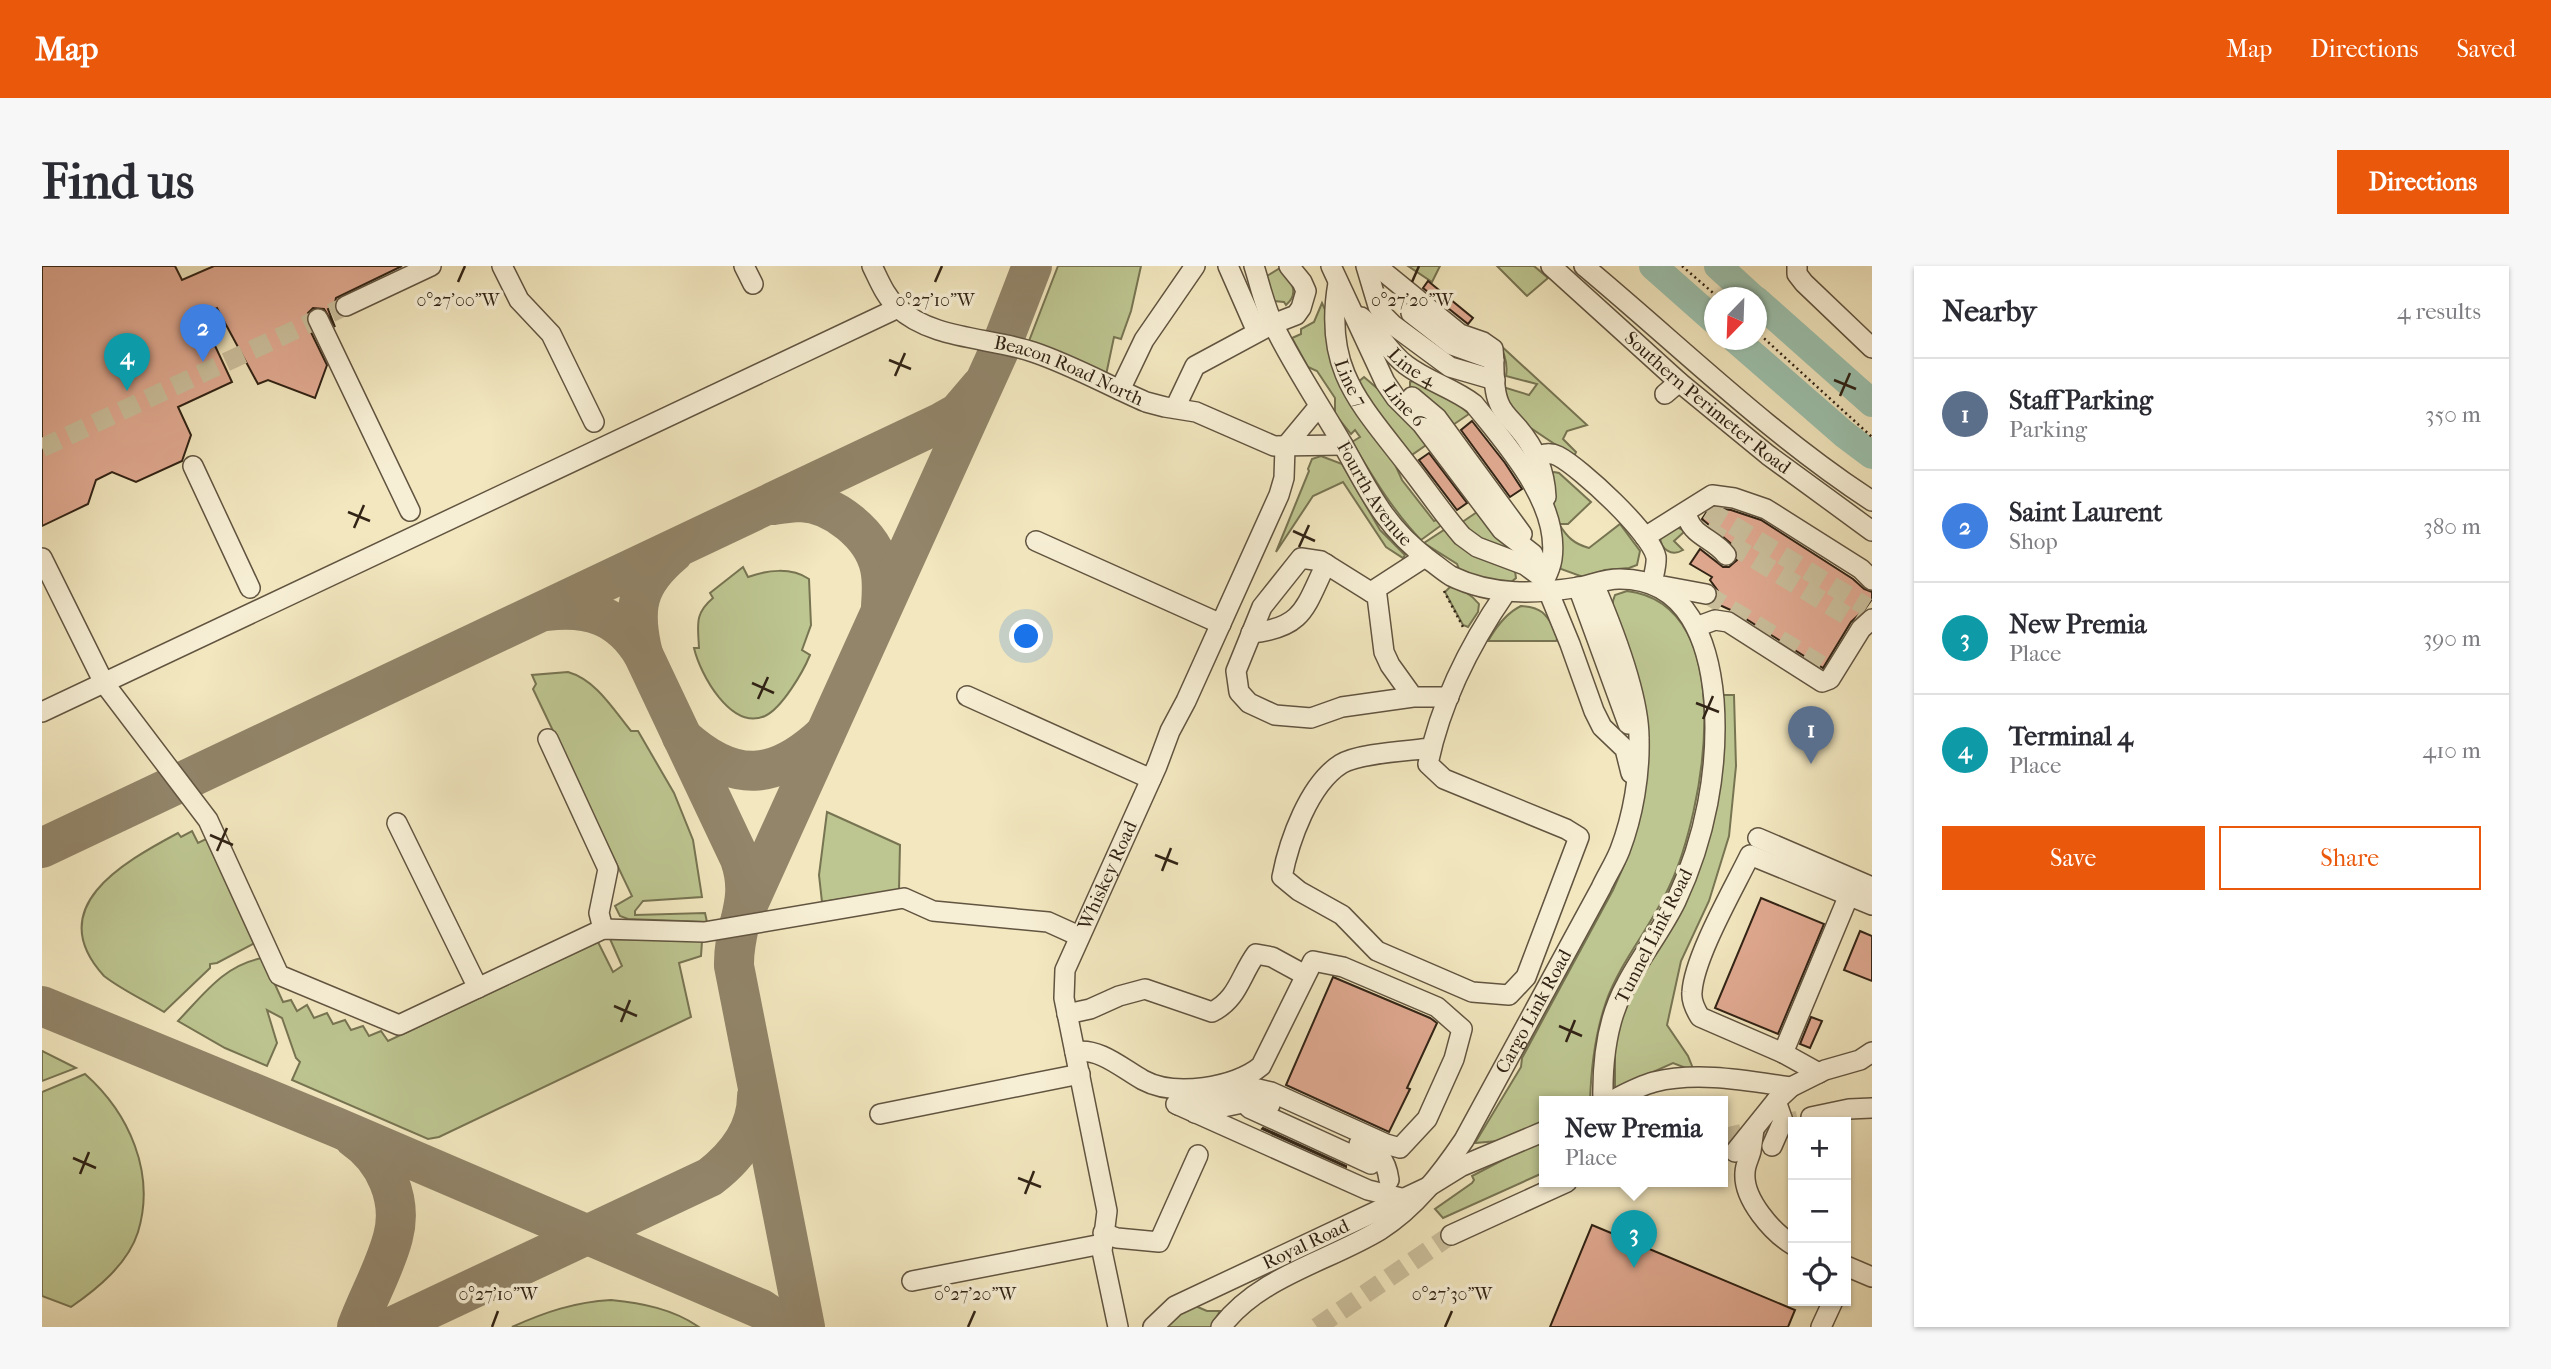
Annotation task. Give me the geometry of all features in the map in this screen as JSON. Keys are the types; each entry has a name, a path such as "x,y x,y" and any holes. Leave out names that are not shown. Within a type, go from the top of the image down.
{"street":[{"path":"346,306 431,266"},
{"path":"502,266 519,300 551,334 594,422"},
{"name":"Beacon Road North","path":"873,266 886,294 898,308 918,321 943,330 1033,352 1156,405 1196,412 1264,443 1285,447 1343,445"},
{"path":"1119,390 1144,340 1195,266"},
{"path":"1228,266 1265,328"},
{"name":"Fourth Avenue","path":"1254,266 1265,328 1319,405 1391,526 1425,557 1450,575 1483,587 1506,592 1546,585 1586,585"},
{"path":"1175,408 1195,366 1296,314 1306,291 1303,282 1289,266"},
{"name":"Southern Perimeter Road","path":"1550,266 1672,388 1872,531"},
{"name":"Southern Perimeter Road","path":"1584,266 1757,417 1821,468 1872,501"},
{"path":"1797,266 1797,274 1804,283 1872,348"},
{"path":"1374,267 1410,304 1460,334 1483,342 1493,349 1495,391 1499,406 1524,435 1541,467 1552,544 1552,560 1546,585"},
{"path":"1374,267 1378,306 1393,325 1450,367 1495,380"},
{"path":"1334,274 1375,359 1437,418 1445,441 1521,533 1546,585 1594,711 1602,727 1625,749 1635,787"},
{"name":"Line 7","path":"1334,274 1335,338 1352,391 1462,536 1477,547 1525,565 1546,585"},
{"path":"42,712 898,308"},
{"name":"Line 4","path":"1351,310 1373,326 1397,358 1474,404 1534,485 1546,512"},
{"path":"318,319 410,511"},
{"path":"1285,447 1319,405"},
{"name":"Whiskey Road","path":"1118,1327 1102,1238 1107,1211 1063,983 1079,936 1282,486 1285,447"},
{"path":"1537,456 1548,453 1558,456 1617,507 1645,537 1656,558 1652,584 1706,594"},
{"path":"193,466 250,588"},
{"path":"1645,537 1695,514 1713,495 1734,498 1766,509 1861,569 1872,580"},
{"path":"1695,514 1692,528 1721,548 1726,555"},
{"path":"1037,541 1221,624"},
{"path":"1371,592 1425,557"},
{"path":"42,558 104,683 208,820 279,975 399,1025 603,929 704,932 904,898 933,911 1048,922 1079,936"},
{"path":"1413,697 1384,652 1377,596 1326,564 1301,558 1262,607 1236,671 1240,692 1249,703 1275,715 1311,718 1342,707 1413,697 1449,697"},
{"path":"1251,633 1274,631 1299,617 1326,564"},
{"name":"Tunnel Link Road","path":"1586,585 1621,579 1652,584 1685,607 1696,627 1708,665 1714,709 1714,757 1705,816 1695,855 1675,903 1624,987 1612,1018 1604,1052 1603,1096"},
{"name":"Cargo Link Road","path":"1428,1187 1446,1167 1464,1140 1601,888 1620,850 1629,818 1638,752 1586,585"},
{"path":"1432,748 1342,762 1322,780 1313,793 1287,850 1282,877 1299,891 1342,915 1377,951 1472,992 1509,995 1526,976 1579,837 1566,829 1444,779 1428,764 1449,697 1482,627 1506,592"},
{"path":"1696,627 1715,620 1728,622 1822,682 1830,678 1830,670 1861,625"},
{"path":"967,696 1151,779"},
{"path":"548,739 608,869 599,913 603,929"},
{"path":"397,823 478,988"},
{"path":"1758,838 1872,887"},
{"path":"1819,1073 1783,1053 1700,1017 1694,1007 1692,994 1698,964 1750,855 1872,905"},
{"path":"1783,1053 1849,895"},
{"path":"1068,1014 1145,989 1212,1012 1225,1005 1240,985 1247,966 1256,954 1272,957 1306,975"},
{"path":"1075,1052 1085,1050 1121,1066 1146,1082 1180,1090 1219,1084 1252,1073 1261,1066 1313,961 1343,967 1437,1007 1462,1029 1454,1059 1427,1119 1400,1148 1271,1092 1254,1088 1228,1088 1187,1109"},
{"path":"1735,1152 1776,1101 1791,1087 1819,1073 1868,1057"},
{"path":"1121,1066 1125,1077 1135,1085 1403,1205"},
{"path":"880,1114 1080,1074"},
{"path":"1622,1096 1652,1082 1697,1077 1791,1087"},
{"path":"1772,1146 1783,1121 1776,1101"},
{"path":"1187,1109 1236,1103 1371,1163 1389,1180 1403,1205"},
{"path":"1811,1117 1849,1109 1872,1108"},
{"path":"1754,1129 1751,1152 1745,1166 1746,1187 1756,1206 1791,1243"},
{"name":"Royal Road","path":"1153,1327 1175,1306 1403,1205 1462,1166 1539,1134"},
{"path":"912,1281 1102,1238 1159,1242 1198,1155"},
{"path":"1451,1235 1556,1187"},
{"path":"1221,1327 1241,1304 1262,1289 1349,1247 1403,1205"},
{"path":"1851,1270 1872,1277"},
{"path":"1821,1327 1831,1306"}],"path":[{"path":"1682,266 1706,287"},
{"path":"1767,341 1872,437"},
{"path":"1446,585 1443,592 1461,626 1466,629"}],"green space":[{"path":"1058,266 1141,266 1131,311 1121,339 1114,337 1106,375 1029,341"},
{"path":"1408,266 1440,266 1432,282"},
{"path":"1497,266 1534,266 1548,278 1527,296"},
{"path":"1280,268 1293,291 1286,305 1284,302 1274,301 1262,279"},
{"path":"1322,303 1402,480 1434,521 1438,519 1443,524 1421,540 1376,481 1352,442 1360,437 1355,430 1351,434 1335,414 1335,398 1317,371 1308,367 1292,338 1314,322"},
{"path":"1498,343 1587,425 1567,431 1563,439 1576,452 1574,457 1532,429 1526,432 1513,415 1503,387 1529,395 1537,384 1506,376 1505,358"},
{"path":"1364,377 1406,413 1429,443 1406,459 1357,383"},
{"path":"1416,380 1453,399 1469,414 1447,429 1410,387 1410,382"},
{"path":"1321,456 1342,464 1380,530 1405,555 1403,558 1386,547 1343,482 1313,496 1276,552 1312,459"},
{"path":"1559,473 1591,502 1568,524 1559,524 1568,536 1589,548 1620,524 1640,551 1637,565 1583,577 1561,569 1554,557 1545,475"},
{"path":"1480,510 1516,550 1513,552 1482,546 1455,527"},
{"path":"1675,526 1685,531 1674,541 1683,550 1674,553 1665,548 1660,537"},
{"path":"1447,528 1515,571 1516,578 1510,583 1478,577 1459,569 1457,564 1424,543"},
{"path":"743,567 748,577 779,571 795,573 809,579 811,625 802,650 810,655 785,698 772,712 752,718 729,708 719,697 703,672 694,648 699,648 698,620 713,598 710,593"},
{"path":"1450,587 1466,592 1479,604 1478,612 1468,627 1463,625 1445,592"},
{"path":"1627,591 1664,605 1687,633 1700,672 1704,717 1694,811 1670,885 1620,972 1606,1002 1594,1051 1590,1096 1539,1096 1539,1126 1509,1140 1475,1143 1521,1067 1522,1058 1625,863 1641,793 1613,617 1615,595"},
{"path":"1521,606 1535,608 1544,614 1559,636 1556,641 1488,641 1502,621"},
{"path":"568,672 595,688 631,731 638,731 674,793 693,840 702,897 643,901 635,915 705,913 707,922 628,919 620,916 615,906 632,896 533,689 536,684 532,675"},
{"path":"1720,695 1734,695 1736,766 1729,836 1709,901 1681,961 1667,1025 1688,1056 1694,1071 1673,1063 1615,1089 1615,1046 1621,1013 1679,907"},
{"path":"827,812 900,845 899,890 822,902 819,875"},
{"path":"192,831 198,843 206,839 255,943 210,964 210,968 164,1012 104,976 87,952 82,929 85,909 97,890 134,858 178,833 181,837"},
{"path":"610,939 702,941 701,956 679,963 691,1017 439,1137 428,1139 292,1080 300,1062 296,1058 282,1018 267,1010 277,1043 267,1066 225,1048 178,1021 226,974 249,961 263,958 283,1002 291,1000 297,1011 307,1005 314,1018 327,1013 333,1024 345,1020 351,1030 363,1026 369,1036 381,1031 388,1041 598,942 613,972 622,966"},
{"path":"42,1051 76,1068 42,1081"},
{"path":"85,1074 114,1107 135,1146 144,1188 143,1210 138,1232 127,1255 101,1284 71,1307 42,1296 42,1092"},
{"path":"1539,1141 1539,1175 1443,1218 1435,1209 1472,1183 1472,1176"},
{"path":"611,1300 657,1308 699,1327 512,1327 560,1309"},
{"path":"1193,1305 1207,1311 1220,1311 1211,1327 1160,1327"}],"building":[{"path":"42,266 175,266 182,280 214,266 402,266 336,298 334,307 328,309 335,327 324,309 313,308 308,313 307,324 327,365 315,398 268,380 258,384 217,308 201,316 232,382 178,407 191,435 182,461 136,482 112,472 96,480 88,504 42,526"},
{"path":"1428,281 1473,318 1468,324 1423,288"},
{"path":"1472,421 1522,489 1510,497 1461,430"},
{"path":"1429,453 1467,503 1457,510 1419,460"},
{"path":"1715,508 1731,510 1761,520 1872,592 1872,599 1851,622 1823,668 1735,612 1715,603 1718,591 1710,580 1712,577 1690,564 1700,549 1723,567 1729,567 1737,560 1735,547 1702,519"},
{"path":"1761,898 1824,924 1778,1034 1715,1008"},
{"path":"1860,931 1872,936 1872,981 1844,970"},
{"path":"1333,977 1437,1023 1389,1132 1286,1085"},
{"path":"1811,1017 1822,1021 1810,1048 1800,1044"},
{"path":"1262,1129 1346,1166 1346,1167"},
{"path":"1592,1225 1795,1310 1788,1327 1550,1327"}],"waterway":[{"path":"1653,266 1704,311"},
{"path":"1718,266 1741,287"},
{"path":"1767,310 1872,403"},
{"path":"1747,350 1872,455"}],"taxiway":[{"path":"740,922 1002,344 1032,266"},
{"path":"42,848 942,422 958,413 981,386"},
{"path":"773,505 797,502 826,508 861,533 876,556 880,568 881,606"},
{"path":"547,611 576,610 602,616 624,631 643,654 638,624 640,598 651,576 673,553"},
{"path":"643,654 740,859 744,874 744,901 734,966 805,1327"},
{"path":"682,737 719,763 754,771 789,761 825,734"},
{"path":"42,1006 336,1127 761,1309 787,1327"},
{"path":"391,1327 710,1177 736,1152 749,1132 757,1096"},
{"path":"354,1138 375,1157 383,1169 393,1195 395,1209 390,1249 357,1327"}],"tunnel":[{"path":"42,448 346,306"},
{"path":"1708,510 1867,607"},
{"path":"1706,529 1857,622"},
{"path":"1706,594 1826,668"},
{"path":"1728,1137 1788,1122"},
{"path":"1317,1327 1451,1235"}],"place":[{"name":"Saint Laurent","path":"203,362"},
{"name":"Terminal 4","path":"127,391"},
{"name":"Staff Parking","path":"1811,764"},
{"name":"New Premia","path":"1634,1268"}]}
